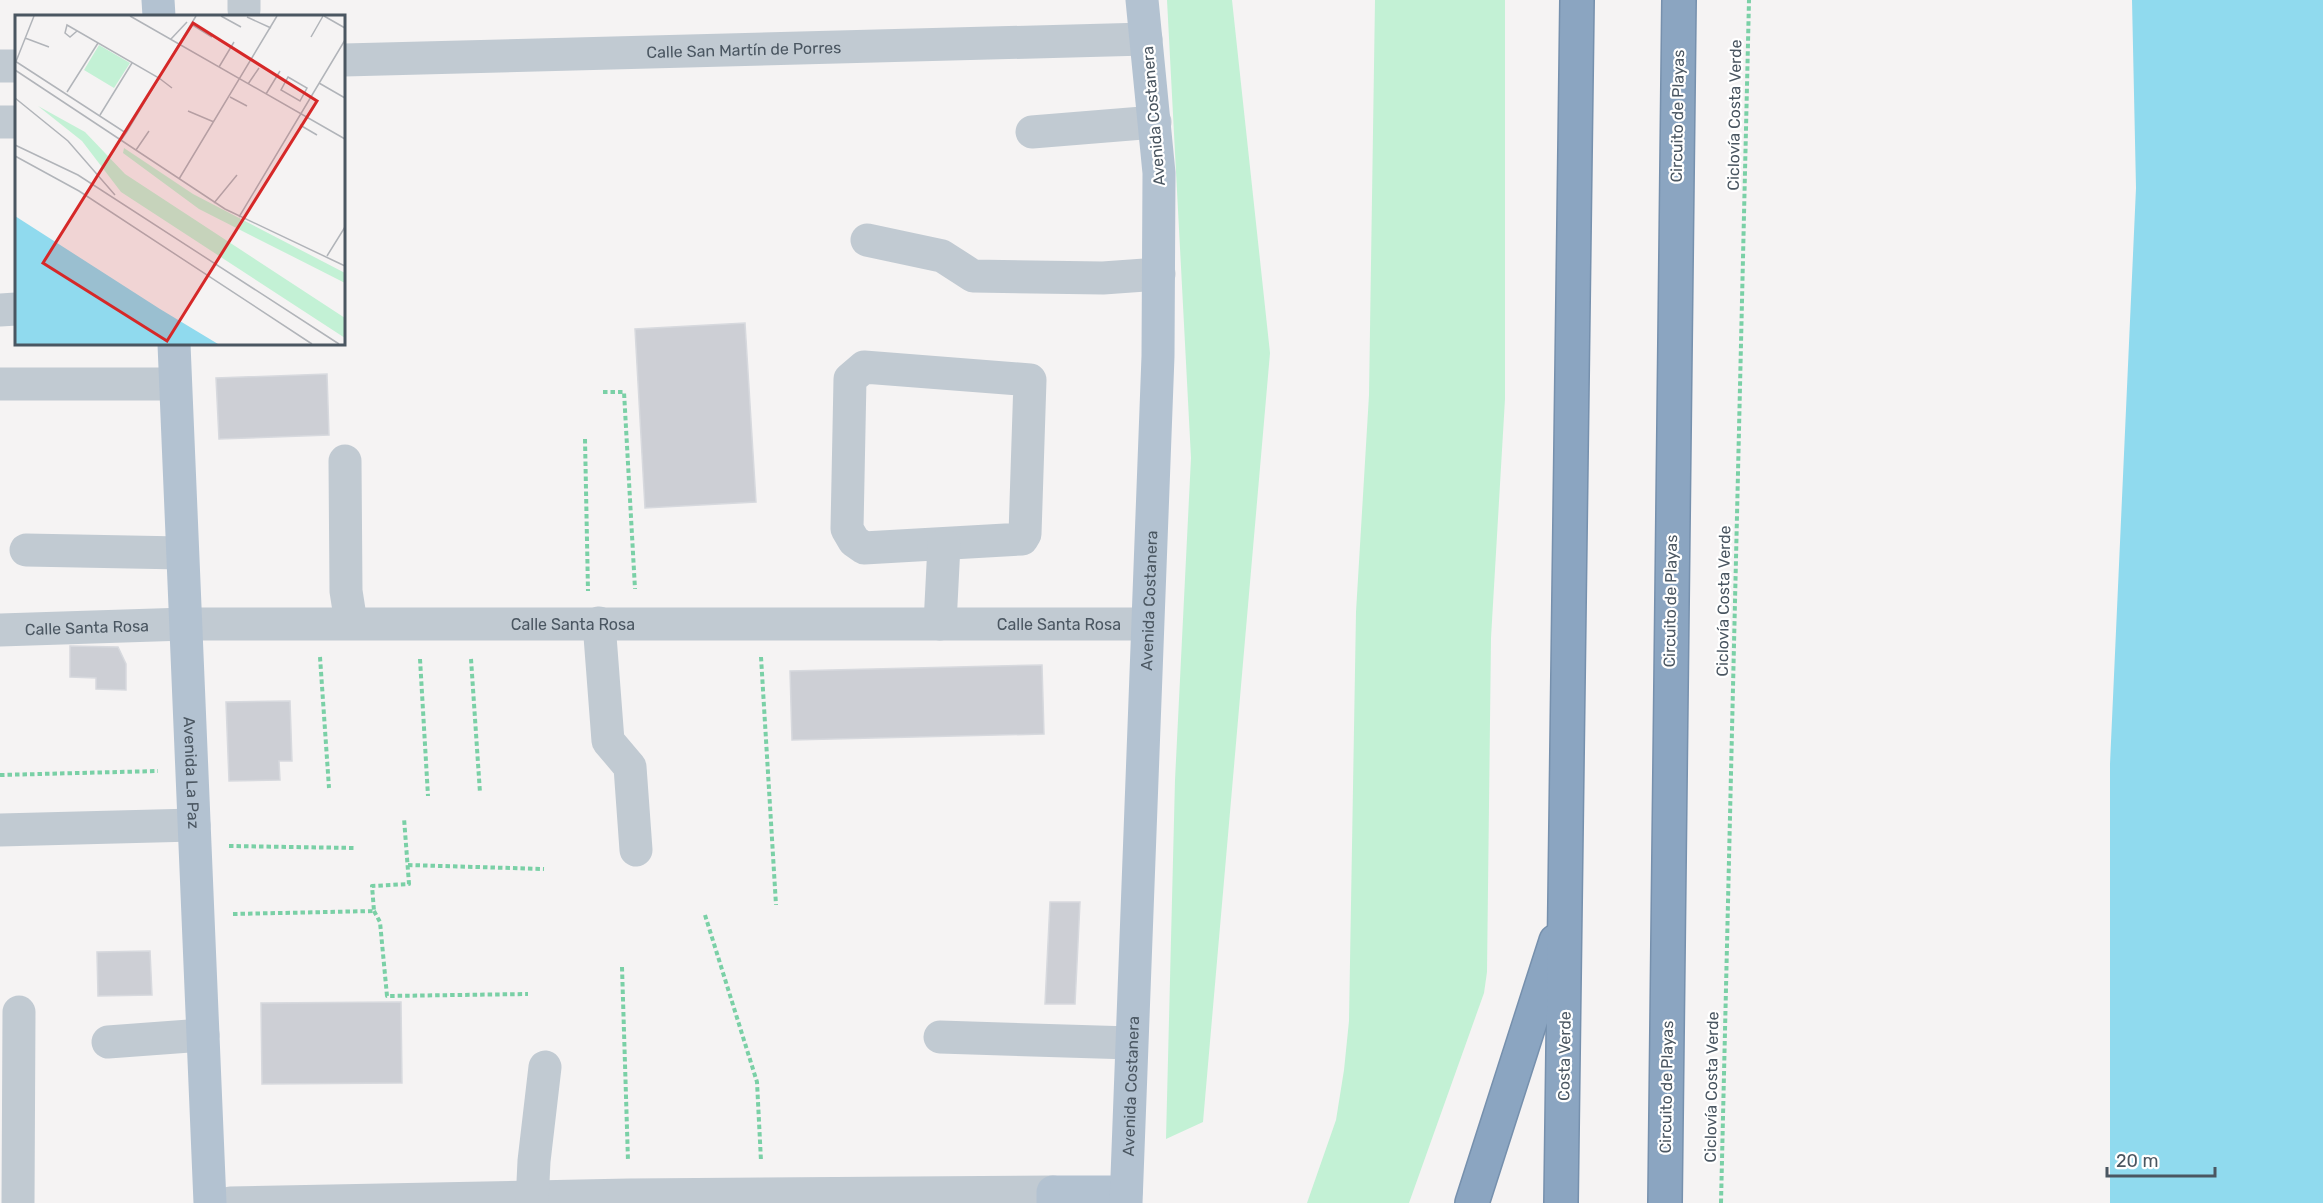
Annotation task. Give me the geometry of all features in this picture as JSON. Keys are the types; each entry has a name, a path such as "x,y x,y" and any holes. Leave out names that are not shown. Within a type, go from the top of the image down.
{"highway":[{"path":"1472,1203 1566,908 1577,0"},
{"name":"Circuito de Playas","path":"1665,1203 1679,0"},
{"name":"Costa Verde","path":"1561,1203 1566,908"}],"main road":[{"path":"158,0 159,15"},
{"name":"Avenida Costanera","path":"1126,1197 1146,624 1158,356 1159,173 1142,0"},
{"name":"Avenida La Paz","path":"174,345 210,1203"},
{"path":"1053,1197 1126,1197"}],"street":[{"name":"Calle San Martín de Porres","path":"345,60 1146,39"},
{"path":"0,123 15,122"},
{"path":"1032,132 1155,123"},
{"path":"867,240 942,256 973,276 1103,278 1159,274"},
{"path":"860,369 1027,379 1031,382 1024,537 1019,541 944,545 864,548 850,536 847,529 850,379 860,369"},
{"path":"0,384 175,384"},
{"path":"345,461 346,591 351,623"},
{"path":"940,624 944,545"},
{"path":"26,550 182,553"},
{"name":"Calle Santa Rosa","path":"0,630 186,624 351,623 1146,624"},
{"path":"594,623 608,741 630,767 636,849"},
{"path":"0,830 194,836"},
{"path":"18,1203 19,1012"},
{"path":"108,1042 203,1035"},
{"path":"940,1037 1131,1043"},
{"path":"532,1200 545,1067"},
{"path":"230,1203 532,1200 629,1195 1053,1197"}],"path":[{"name":"Ciclovía Costa Verde","path":"1721,1203 1749,0"},
{"path":"603,392 624,392 637,624"},
{"path":"585,439 594,623"},
{"path":"418,623 428,796"},
{"path":"318,624 329,788"},
{"path":"469,624 480,793"},
{"path":"759,624 776,905"},
{"path":"0,775 192,770"},
{"path":"404,818 409,884 372,886 374,911 380,921 387,996 528,994"},
{"path":"194,836 354,848"},
{"path":"408,865 544,869"},
{"path":"198,915 374,911"},
{"path":"705,915 757,1082 762,1195"},
{"path":"622,967 629,1195"}],"green space":[{"path":"1167,0 1232,0 1270,353 1203,1122 1166,1139 1175,780 1191,458"},
{"path":"1375,0 1505,0 1505,399 1491,638 1487,972 1484,993 1409,1203 1307,1203 1336,1120 1349,1021 1356,612 1369,395"}],"water":[{"path":"2132,0 2323,0 2323,1203 2110,1203 2110,764 2136,188"}],"building":[{"path":"745,323 756,502 645,508 635,329"},
{"path":"327,374 329,435 219,439 216,378"},
{"path":"70,646 118,647 126,664 126,690 96,689 96,678 70,677"},
{"path":"1042,665 1044,734 792,740 790,671"},
{"path":"290,701 292,761 279,761 280,780 229,781 226,702"},
{"path":"1050,902 1080,902 1075,1004 1045,1004"},
{"path":"150,951 152,995 98,996 97,952"},
{"path":"401,1002 402,1083 262,1084 261,1003"}]}
